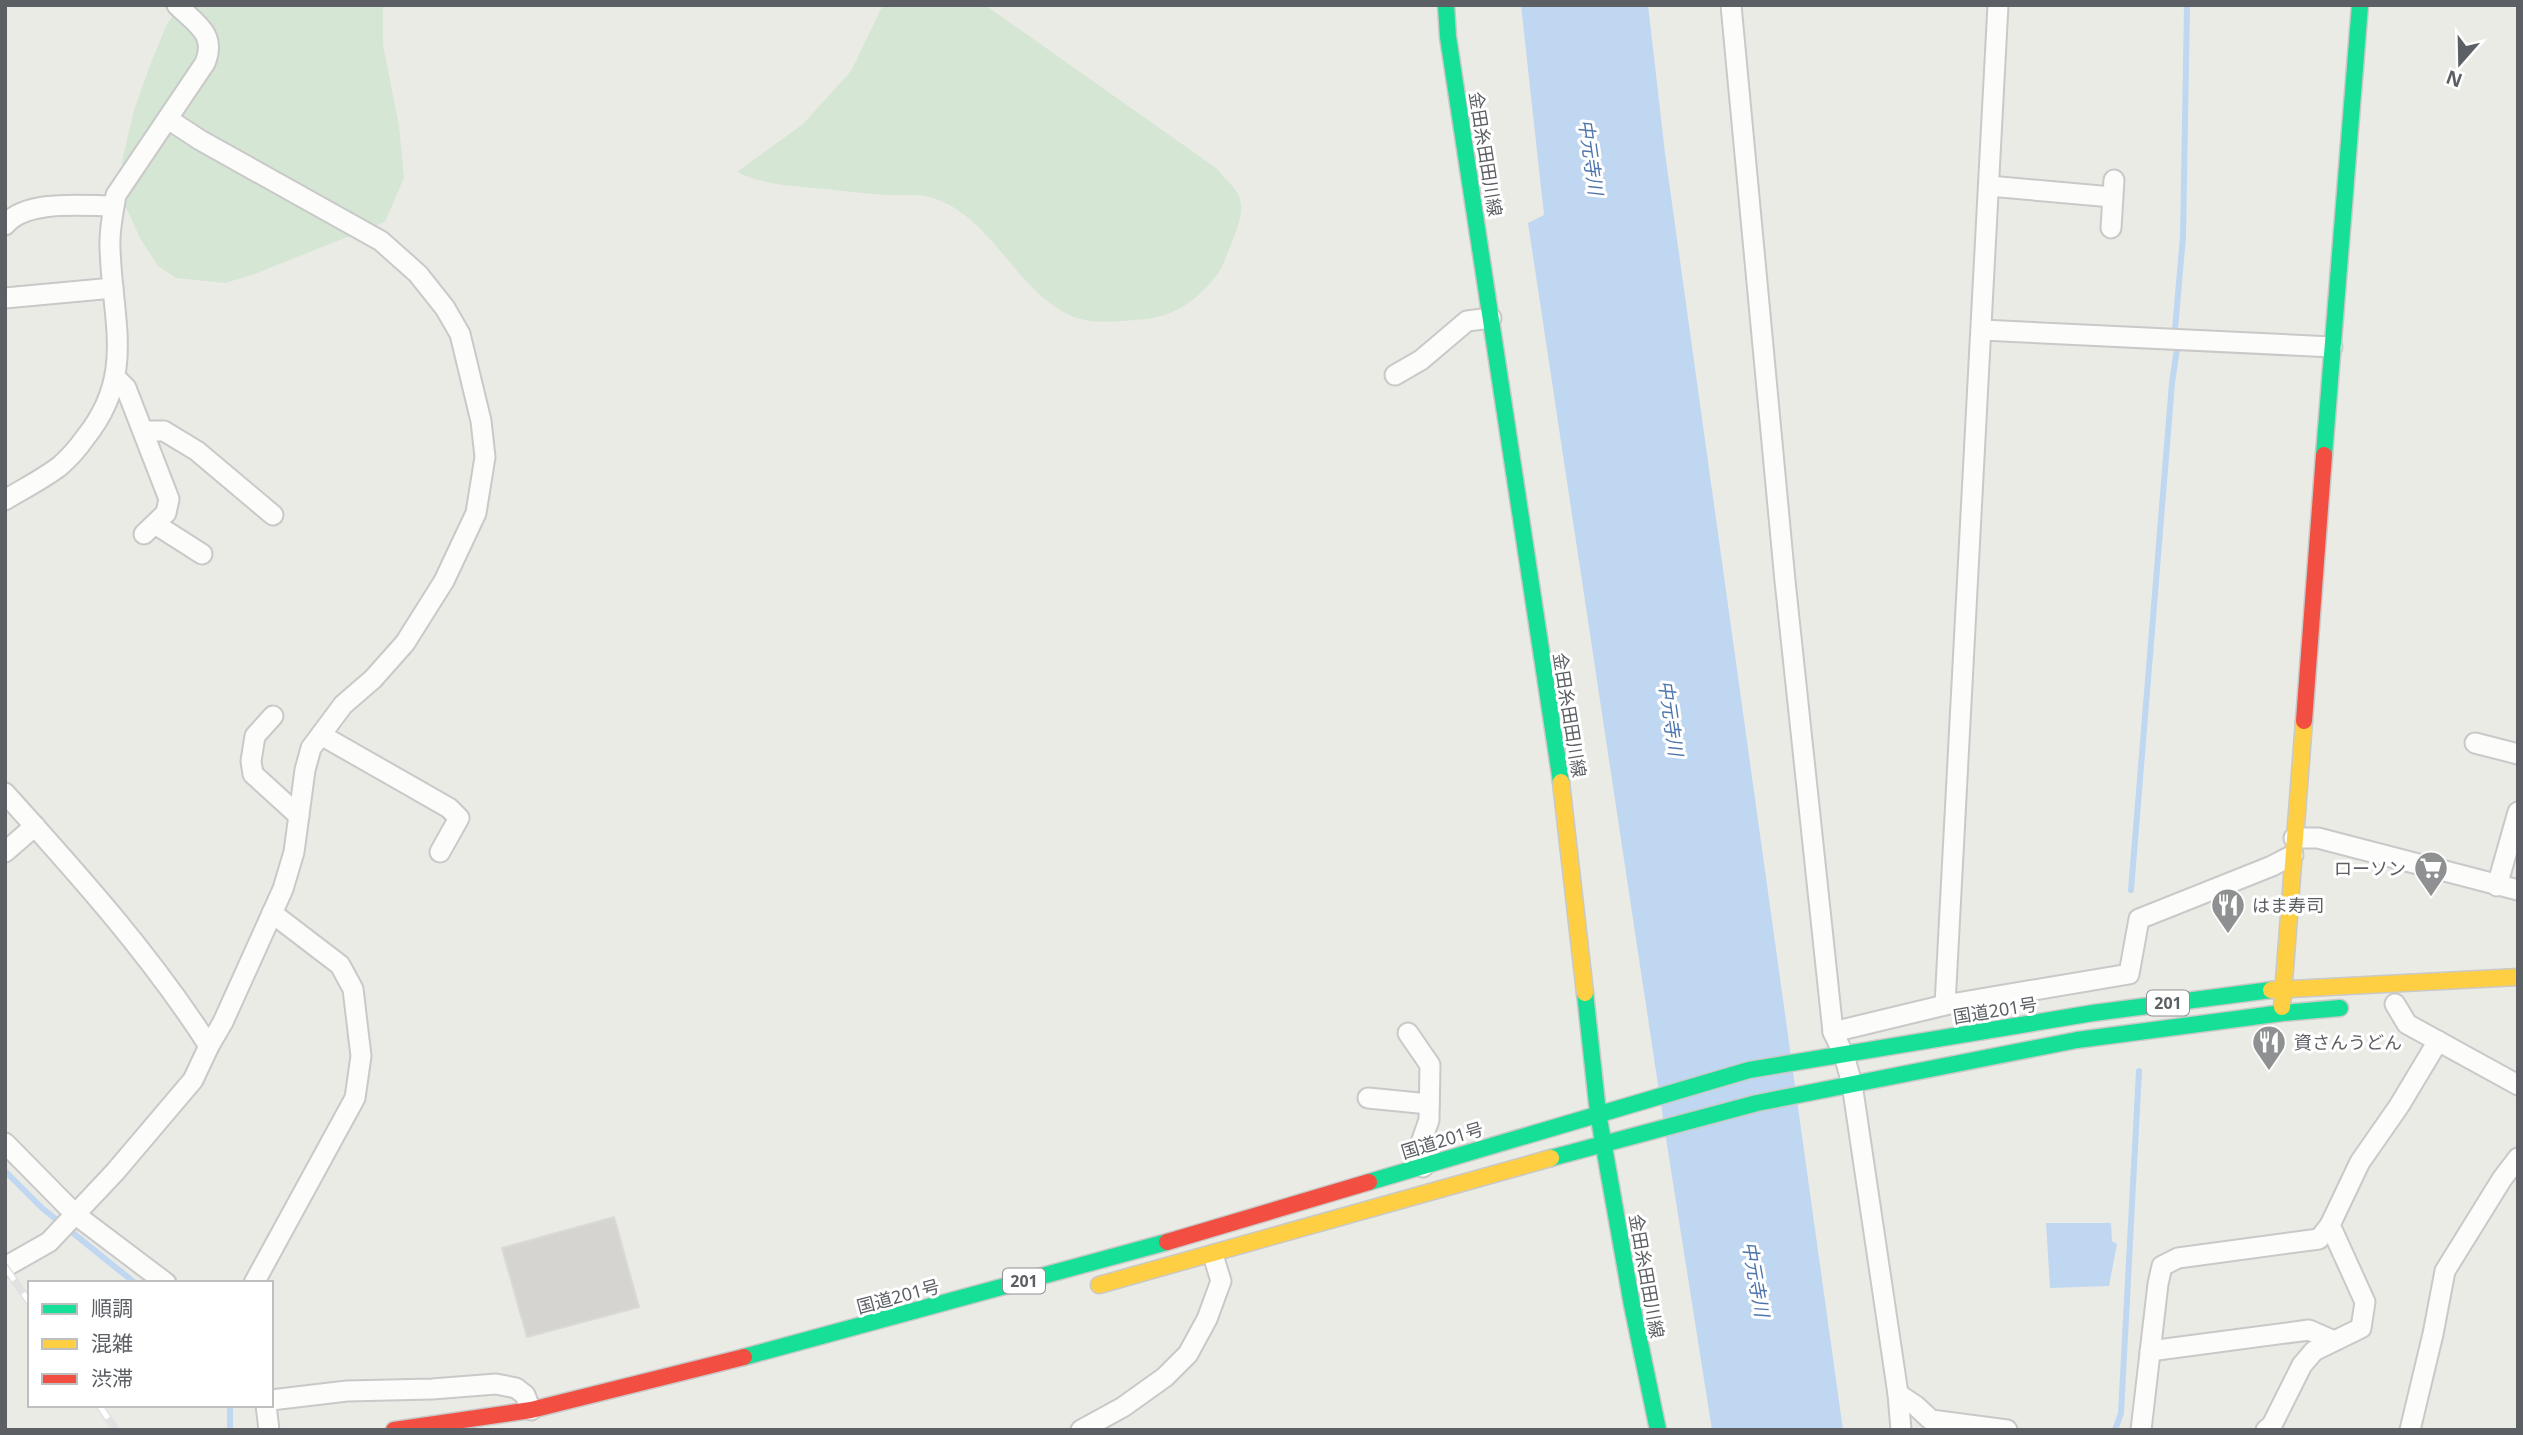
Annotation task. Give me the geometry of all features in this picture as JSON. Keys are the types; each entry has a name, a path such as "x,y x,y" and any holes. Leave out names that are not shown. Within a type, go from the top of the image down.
{"main road":[{"name":"金田糸田田川線","path":"1446,5 1448,37 1561,780 1598,1113 1632,1305 1658,1430"},
{"path":"2282,1013 2360,5"},
{"name":"国道201号","path":"394,1430 531,1410 785,1347 1177,1239 1749,1070 2093,1013 2283,988 2518,977"},
{"name":"201","path":"1082,1290 1605,1143 1757,1104 2077,1040 2282,1013 2357,1007"}],"street":[{"path":"5,500 60,466 96,426 109,401 116,378 118,347 110,248 116,195 205,63 211,49 209,37 177,5"},
{"path":"1731,5 1785,581 1833,1032 1844,1055 1852,1084 1901,1430"},
{"path":"1945,1005 1998,5"},
{"path":"5,1266 49,1242 76,1215 193,1080 223,1022 284,889 294,852 311,748 343,705 373,679 405,643 444,581 476,513 485,457 481,421 460,334 445,308 418,274 381,241 200,140 168,119"},
{"path":"1989,186 2113,189 2111,228"},
{"path":"10,213 32,208 114,206"},
{"path":"5,298 113,288"},
{"path":"1395,375 1421,360 1467,321 1490,318"},
{"path":"1982,330 2332,347"},
{"path":"116,378 127,388 169,499 166,513 150,529 202,554"},
{"path":"143,431 164,431 197,451 273,515"},
{"path":"272,716 255,736 251,761 253,774 299,816"},
{"path":"321,735 449,808 459,818 440,852"},
{"path":"2475,743 2518,754"},
{"path":"5,793 91,887 181,1003 209,1046"},
{"path":"2497,886 2518,812"},
{"path":"5,852 35,826"},
{"path":"1833,1032 1945,1005 2129,974 2139,919 2272,866 2293,846 2318,838 2518,890"},
{"path":"255,1281 355,1098 361,1056 353,989 340,965 272,913"},
{"path":"2395,1004 2407,1024 2518,1085"},
{"path":"1408,1033 1430,1065 1429,1120 1418,1151 1423,1167"},
{"path":"2141,1430 2162,1266 2178,1258 2319,1239 2330,1225 2360,1162 2399,1106 2438,1041"},
{"path":"1368,1098 1429,1104"},
{"path":"5,1143 76,1215 163,1281"},
{"path":"2410,1430 2445,1271 2518,1158"},
{"path":"2266,1430 2272,1425 2302,1365 2314,1350 2361,1328 2365,1302 2330,1225"},
{"path":"1081,1430 1123,1407 1164,1377 1188,1354 1207,1319 1221,1281 1213,1255"},
{"path":"2150,1351 2309,1330 2334,1341"},
{"path":"273,1400 347,1391 432,1390 496,1384 516,1388 525,1395 531,1410"},
{"path":"1898,1394 1931,1420 2007,1430"},
{"path":"266,1407 269,1430"}],"green space":[{"path":"181,5 383,5 383,45 399,126 404,178 385,222 252,275 225,283 176,278 158,266 140,238 125,205 122,161 134,110 152,60 167,24"},
{"path":"883,5 985,5 1216,168 1237,192 1241,206 1234,237 1217,276 1192,301 1156,318 1096,321 1076,318 1047,301 1030,286 984,233 948,204 921,195 873,194 780,185 737,172 803,124 851,71"}],"water":[{"name":"中元寺川","path":"1521,5 1648,5 1665,153 1843,1430 1712,1430 1528,223 1544,215"},
{"path":"2046,1223 2111,1223 2112,1241 2117,1244 2109,1286 2050,1288"}],"building":[{"path":"614,1217 639,1307 527,1337 502,1248"}],"waterway":[{"path":"2131,890 2172,383 2179,335 2175,329 2183,237 2187,5"},
{"path":"2115,1430 2121,1413 2139,1071"},
{"path":"5,1171 42,1208 133,1281"},
{"path":"230,1407 230,1430"}],"railway":[{"path":"5,1267 28,1300"},
{"path":"100,1407 116,1430"}],"traffic: fast":[{"path":"1446,5 1448,37 1561,782"},
{"path":"2324,455 2360,5"},
{"path":"1369,1182 1749,1070 2093,1013 2271,990"},
{"path":"1585,993 1598,1113 1632,1305 1658,1430"},
{"path":"1551,1158 1757,1103 2077,1040 2340,1008"},
{"path":"744,1357 1167,1242"}],"traffic: slow":[{"path":"2282,1007 2304,721"},
{"path":"1561,782 1585,993"},
{"path":"2271,990 2518,977"},
{"path":"1099,1285 1551,1158"}],"traffic: jam":[{"path":"2304,721 2324,455"},
{"path":"1167,1242 1369,1182"},
{"path":"394,1430 531,1410 744,1357"}],"place":[{"name":"ローソン","path":"2431,898"},
{"name":"はま寿司","path":"2228,935"},
{"name":"資さんうどん","path":"2269,1072"}]}
